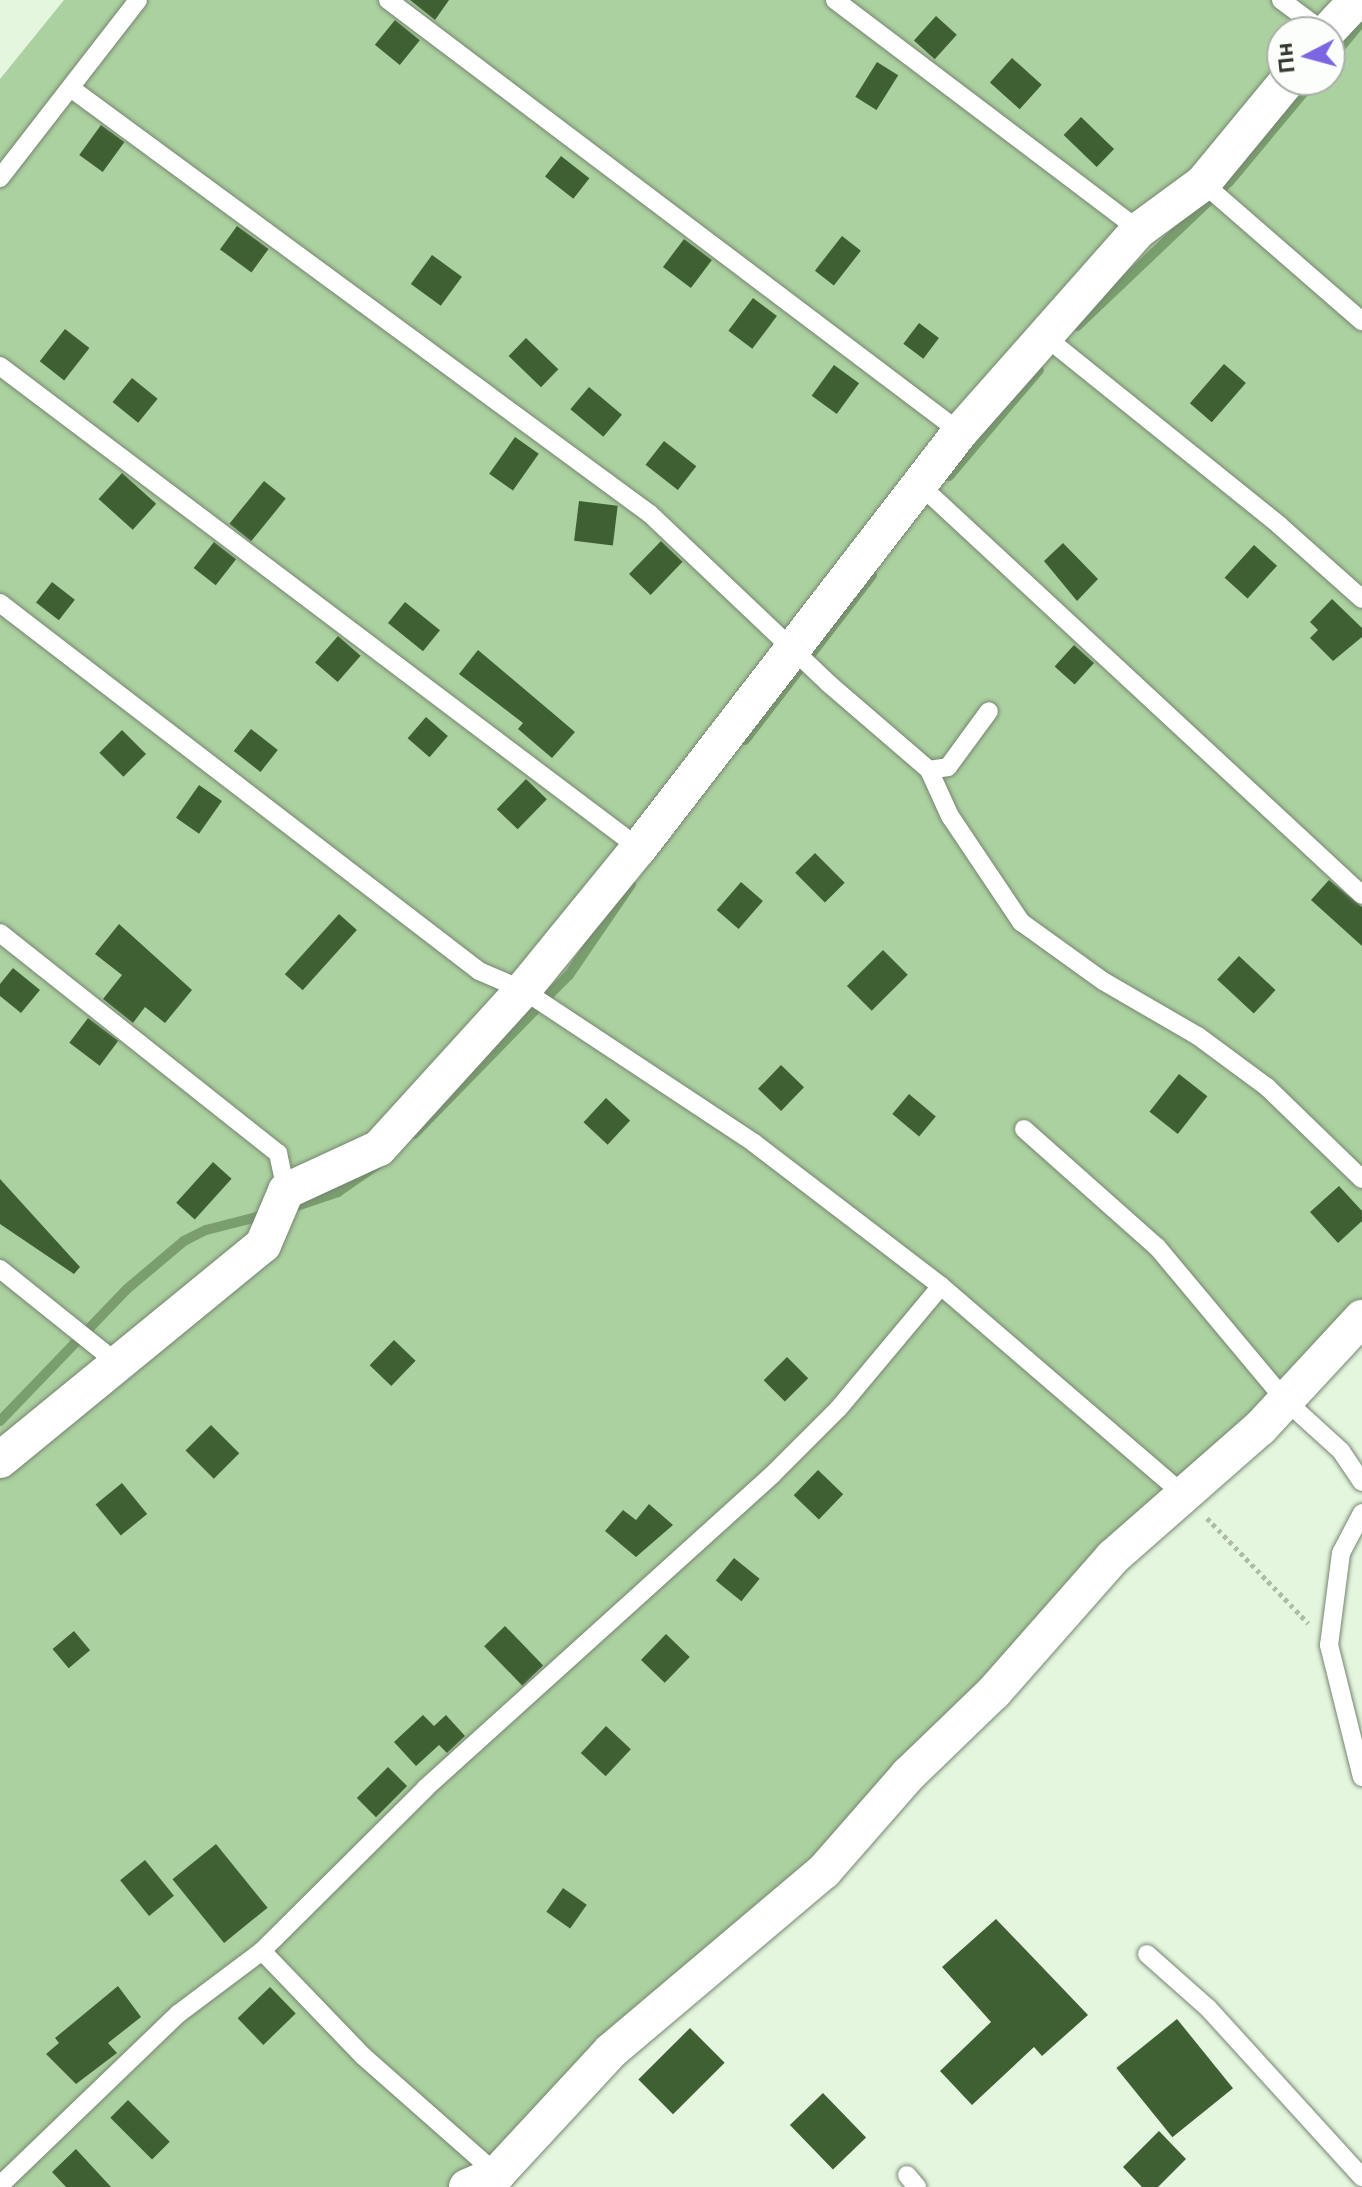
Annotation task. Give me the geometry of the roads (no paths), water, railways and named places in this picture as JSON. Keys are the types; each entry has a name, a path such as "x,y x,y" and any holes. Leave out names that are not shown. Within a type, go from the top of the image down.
{"street":[{"path":"1342,16 1357,0"},
{"path":"0,1460 106,1354 263,1245 282,1204 379,1148 523,990 639,848 960,432 1139,230 1212,191 1277,96"},
{"path":"491,2183 611,2051 824,1871 908,1775 994,1692 1113,1557 1285,1400 1362,1318"}],"lane":[{"path":"0,178 138,0"},
{"path":"388,0 937,409 960,432"},
{"path":"835,0 1139,230"},
{"path":"1281,0 1304,16"},
{"path":"72,89 650,514 817,671 929,770 950,816 1021,922 1255,1079 1362,1179"},
{"path":"1212,191 1362,321"},
{"path":"1043,335 1279,525 1362,599"},
{"path":"0,366 639,848"},
{"path":"919,484 1362,895"},
{"path":"0,603 479,971 523,990 754,1143 941,1286 1184,1495"},
{"path":"929,770 948,767 989,711"},
{"path":"0,933 278,1153 282,1204"},
{"path":"1024,1129 1157,1247 1285,1400 1341,1451 1362,1482"},
{"path":"0,1269 106,1354"},
{"path":"0,2185 178,2014 262,1951 426,1788 772,1475 838,1409 941,1286"},
{"path":"1362,1513 1341,1553 1329,1645 1362,1777"},
{"path":"262,1951 491,2183"},
{"path":"1147,1954 1208,2008 1362,2177"}],"waterway":[{"path":"1346,40 1362,21"},
{"path":"1077,326 1229,182 1301,96"},
{"path":"949,476 1039,370"},
{"path":"745,740 872,575"},
{"path":"547,997 569,975 631,884"},
{"path":"414,1134 538,1007"},
{"path":"288,1209 338,1192 377,1165"},
{"path":"0,1421 127,1289 184,1241 206,1230 265,1215"}]}
